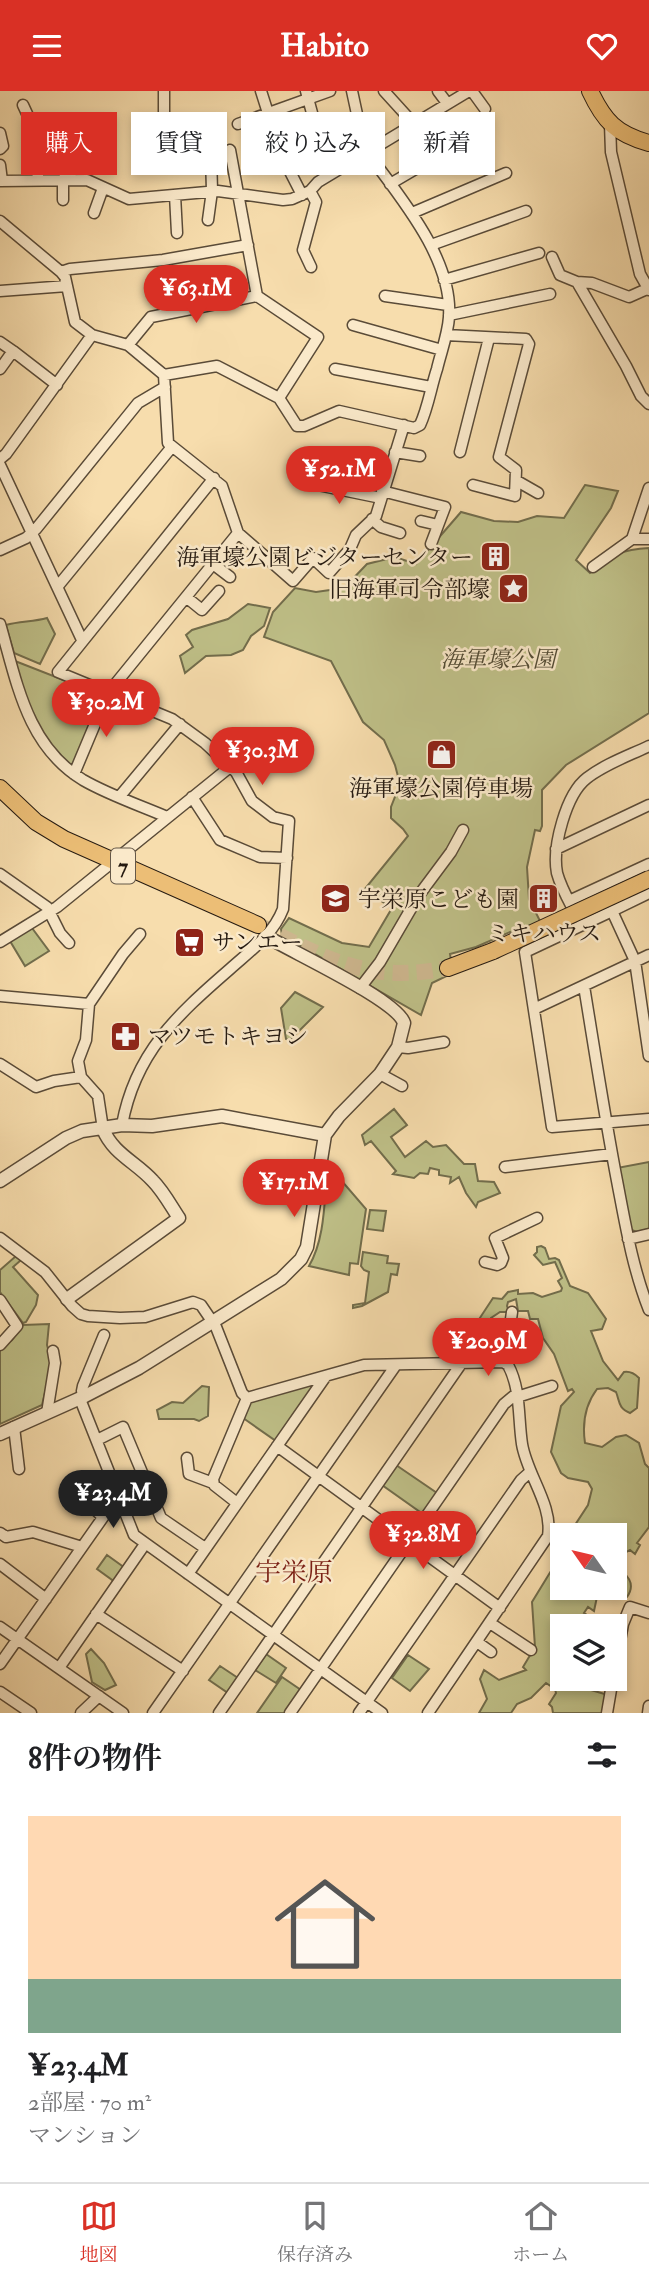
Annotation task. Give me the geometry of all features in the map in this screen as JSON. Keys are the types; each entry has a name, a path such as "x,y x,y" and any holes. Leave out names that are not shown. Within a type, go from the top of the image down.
{"main road":[{"path":"590,91 610,124 627,137 649,143"},
{"name":"7","path":"0,788 36,822 64,839 262,931"},
{"path":"448,968 493,951 649,879"}],"street":[{"path":"164,91 164,112"},
{"path":"261,91 268,112"},
{"path":"273,112 307,95 330,91"},
{"path":"352,91 357,112"},
{"path":"384,91 403,112"},
{"path":"438,91 447,103"},
{"path":"433,112 471,91 485,109"},
{"path":"307,95 312,112"},
{"path":"23,104 29,118 34,120 38,179"},
{"path":"552,257 560,275 577,282 592,283 629,297 648,290 611,152 610,124"},
{"path":"0,133 3,146 0,149"},
{"path":"230,150 257,296"},
{"path":"0,165 1,181 87,180 129,199 212,191 283,200 306,193 329,175"},
{"path":"412,213 506,173"},
{"path":"63,200 68,175"},
{"path":"208,220 212,175"},
{"path":"294,175 306,193 316,202 303,250 311,267"},
{"path":"0,550 32,533 138,404 164,381 217,366 279,398 297,426 304,426 339,411 414,428 420,425 446,335 449,310 444,281 431,245 412,213 384,175"},
{"path":"390,184 405,175"},
{"path":"94,213 103,188"},
{"path":"175,195 177,233"},
{"path":"431,245 526,211"},
{"path":"0,221 61,272 75,322 92,335 128,345 164,381 168,443 222,486 238,533 293,581 313,558 329,573 350,548 356,535 376,516 404,425"},
{"path":"61,272 163,260 248,245"},
{"path":"444,281 538,253"},
{"path":"577,282 641,396 649,404"},
{"path":"0,291 67,286"},
{"path":"385,296 441,305 449,310 550,294"},
{"path":"128,345 151,317 257,296 318,337 279,398"},
{"path":"353,325 442,350"},
{"path":"0,459 58,385 92,335"},
{"path":"446,335 526,339 529,344 499,457 516,470 515,496 473,485"},
{"path":"460,452 489,338"},
{"path":"0,342 58,385"},
{"path":"0,369 13,351"},
{"path":"335,369 432,387"},
{"path":"58,586 171,447"},
{"path":"395,452 420,456"},
{"path":"340,457 390,467"},
{"path":"0,465 82,640"},
{"path":"122,1125 130,1093 144,1062 168,1026 283,909 289,821 273,817 252,801 230,767 180,724 163,714 58,672 214,478"},
{"path":"517,481 538,493"},
{"path":"303,482 445,507 431,544"},
{"path":"632,539 649,488"},
{"path":"372,519 381,527 400,533"},
{"path":"421,521 438,525"},
{"path":"74,773 108,693 238,533"},
{"path":"593,567 632,539 649,539"},
{"path":"213,564 230,577"},
{"path":"186,597 202,610 219,591"},
{"path":"0,624 26,714 48,750 74,773 166,817"},
{"path":"120,796 180,724"},
{"path":"581,926 557,874 556,849 570,801 579,785 598,770 648,750"},
{"path":"0,942 50,913 230,767"},
{"path":"192,797 220,839 260,857 287,858"},
{"path":"556,849 649,805"},
{"path":"363,983 373,959 427,875 446,848 460,834"},
{"path":"569,901 649,864"},
{"path":"1,878 47,907 60,933 69,943"},
{"path":"649,893 526,952 552,1127 649,1119"},
{"path":"612,911 635,961 646,1010 649,1056"},
{"path":"0,1434 83,1397 139,1368 281,1279 302,1259 307,1247 325,1135 339,1116 380,1074 398,1047 404,1029 403,1019 363,983 262,931"},
{"path":"67,1299 179,1218 153,1180 115,1150 107,1139 98,1095 81,1077 78,1061 86,1040 89,1004 140,934"},
{"path":"534,1009 649,955"},
{"path":"584,986 605,1123 628,1239 636,1278 649,1310"},
{"path":"0,996 89,1004"},
{"path":"398,1047 444,1042"},
{"path":"0,1065 36,1087 81,1077"},
{"path":"380,1074 402,1086"},
{"path":"0,1181 66,1138 82,1131 122,1125 152,1126 222,1116 325,1135"},
{"path":"505,1167 612,1154"},
{"path":"485,1262 497,1265 501,1263 503,1258 495,1238 537,1218"},
{"path":"628,1239 649,1234"},
{"path":"0,1238 45,1272 80,1314 120,1318 145,1317 193,1302 201,1305 214,1321 242,1393 247,1398"},
{"path":"0,1300 17,1326 0,1345"},
{"path":"428,1713 548,1536 550,1522 522,1445 517,1395 511,1370 505,1362 512,1313"},
{"path":"104,1335 82,1391 97,1440 134,1535 382,1713"},
{"path":"47,1413 55,1363 53,1352"},
{"path":"247,1398 364,1365 505,1362"},
{"path":"153,1713 396,1364"},
{"path":"219,1713 461,1364"},
{"path":"188,1574 326,1376"},
{"path":"290,1713 504,1404 517,1395 552,1386"},
{"path":"213,1483 247,1398"},
{"path":"14,1427 19,1469"},
{"path":"97,1440 123,1427 161,1518 205,1548"},
{"path":"277,1446 500,1608"},
{"path":"187,1458 189,1474 213,1483 237,1503"},
{"path":"359,1713 521,1480 530,1472"},
{"path":"79,1495 103,1517"},
{"path":"0,1664 118,1496"},
{"path":"0,1534 6,1537 33,1532 82,1547"},
{"path":"59,1668 145,1544"},
{"path":"0,1564 46,1599"},
{"path":"627,1614 630,1607 649,1613"},
{"path":"96,1614 183,1671"},
{"path":"490,1623 531,1650"},
{"path":"0,1627 123,1713"},
{"path":"477,1642 491,1652"},
{"path":"607,1713 611,1691"},
{"path":"0,1692 31,1713"},
{"path":"81,1713 99,1696"},
{"path":"648,1713 649,1706"}],"green space":[{"name":"海軍壕公園","path":"585,485 618,491 611,508 576,560 590,573 617,554 649,548 649,713 566,765 542,790 542,826 540,831 535,830 527,867 529,899 548,937 521,950 510,932 476,947 450,954 453,973 432,983 421,1015 282,935 281,929 289,918 342,943 369,947 392,908 364,890 408,836 391,818 391,807 400,784 384,740 363,722 331,661 264,637 273,612 295,588 316,592 344,588 367,564 395,557 416,564 461,512 494,521 518,522 537,516 564,518"},
{"path":"248,604 270,608 264,626 251,636 243,650 231,655 206,656 185,673 180,656 193,647 186,635 192,630 228,619"},
{"path":"47,618 55,634 40,664 14,653 6,625"},
{"path":"15,661 102,695 74,765 71,766 45,739 30,714"},
{"path":"115,701 133,707 130,714 124,712 119,723 105,718"},
{"path":"32,928 49,951 25,966 10,941"},
{"path":"295,992 323,1007 290,1040 286,1039 281,1008"},
{"path":"394,1109 407,1125 391,1137 405,1157 426,1141 433,1147 446,1145 464,1164 475,1164 478,1181 494,1182 500,1193 478,1202 476,1207 459,1177 450,1183 451,1177 439,1175 439,1170 430,1168 428,1174 420,1173 414,1178 393,1174 396,1171 371,1141 365,1145 362,1135"},
{"path":"649,1162 649,1229 637,1232 629,1229 617,1168"},
{"path":"328,1165 366,1209 358,1264 350,1263 349,1275 309,1266 319,1242"},
{"path":"370,1210 386,1211 383,1231 367,1229"},
{"path":"537,1247 545,1248 549,1259 559,1260 570,1286 588,1293 606,1319 602,1329 591,1331 603,1361 618,1380 624,1372 639,1378 637,1408 630,1413 621,1407 616,1392 608,1388 597,1389 587,1408 584,1428 585,1443 602,1447 616,1437 626,1435 639,1443 645,1464 649,1468 649,1527 637,1543 640,1545 635,1554 630,1550 627,1552 627,1523 576,1523 588,1505 592,1489 588,1482 568,1478 561,1473 551,1452 561,1406 574,1392 572,1389 568,1391 554,1354 543,1338 538,1319 530,1319 528,1311 518,1311 516,1299 508,1302 509,1312 500,1312 491,1318 492,1328 485,1330 484,1336 470,1333 493,1298 502,1299 508,1292 518,1290 518,1294 533,1293 542,1297 561,1291 558,1281 562,1278 555,1262 543,1265 534,1255"},
{"path":"363,1252 388,1256 387,1263 399,1264 397,1275 391,1274 388,1292 362,1306 353,1308 353,1305 365,1303 369,1272 361,1266"},
{"path":"16,1256 21,1260 13,1267 38,1295 36,1305 23,1323 0,1292 0,1270"},
{"path":"49,1324 47,1345 52,1364 42,1405 0,1424 0,1349 12,1340 23,1325"},
{"path":"312,1383 313,1387 276,1441 243,1418 248,1405 254,1399"},
{"path":"202,1386 209,1387 208,1416 199,1421 159,1419 157,1410 172,1402 183,1403"},
{"path":"396,1465 437,1493 423,1514 382,1485"},
{"path":"107,1555 125,1568 115,1582 97,1569"},
{"path":"550,1573 550,1600 596,1600 594,1611 588,1607 586,1614 550,1614 550,1686 546,1683 531,1698 517,1704 511,1713 479,1713 487,1699 480,1679 484,1670 499,1680 526,1670 523,1667 535,1647 532,1602"},
{"path":"627,1576 631,1583 627,1597"},
{"path":"91,1649 104,1663 116,1685 105,1690 92,1682 86,1654"},
{"path":"266,1654 286,1668 276,1683 255,1670"},
{"path":"408,1655 429,1669 410,1691 392,1678"},
{"path":"220,1666 238,1678 228,1693 209,1680"},
{"path":"282,1677 301,1690 285,1713 257,1713"},
{"path":"594,1691 608,1695 605,1713 553,1713 549,1704 556,1693"}],"tunnel":[{"path":"258,925 327,958 371,970 394,973 448,968"}],"place":[{"name":"海軍壕公園ビジターセンター","path":"496,557"},
{"name":"旧海軍司令部壕","path":"513,589"},
{"name":"海軍壕公園停車場","path":"441,754"},
{"name":"宇栄原こども園","path":"335,899"},
{"name":"ミキハウス","path":"544,899"},
{"name":"サンエー","path":"189,942"},
{"name":"マツモトキヨシ","path":"125,1036"}],"district":[{"name":"宇栄原","path":"294,1573"}]}
